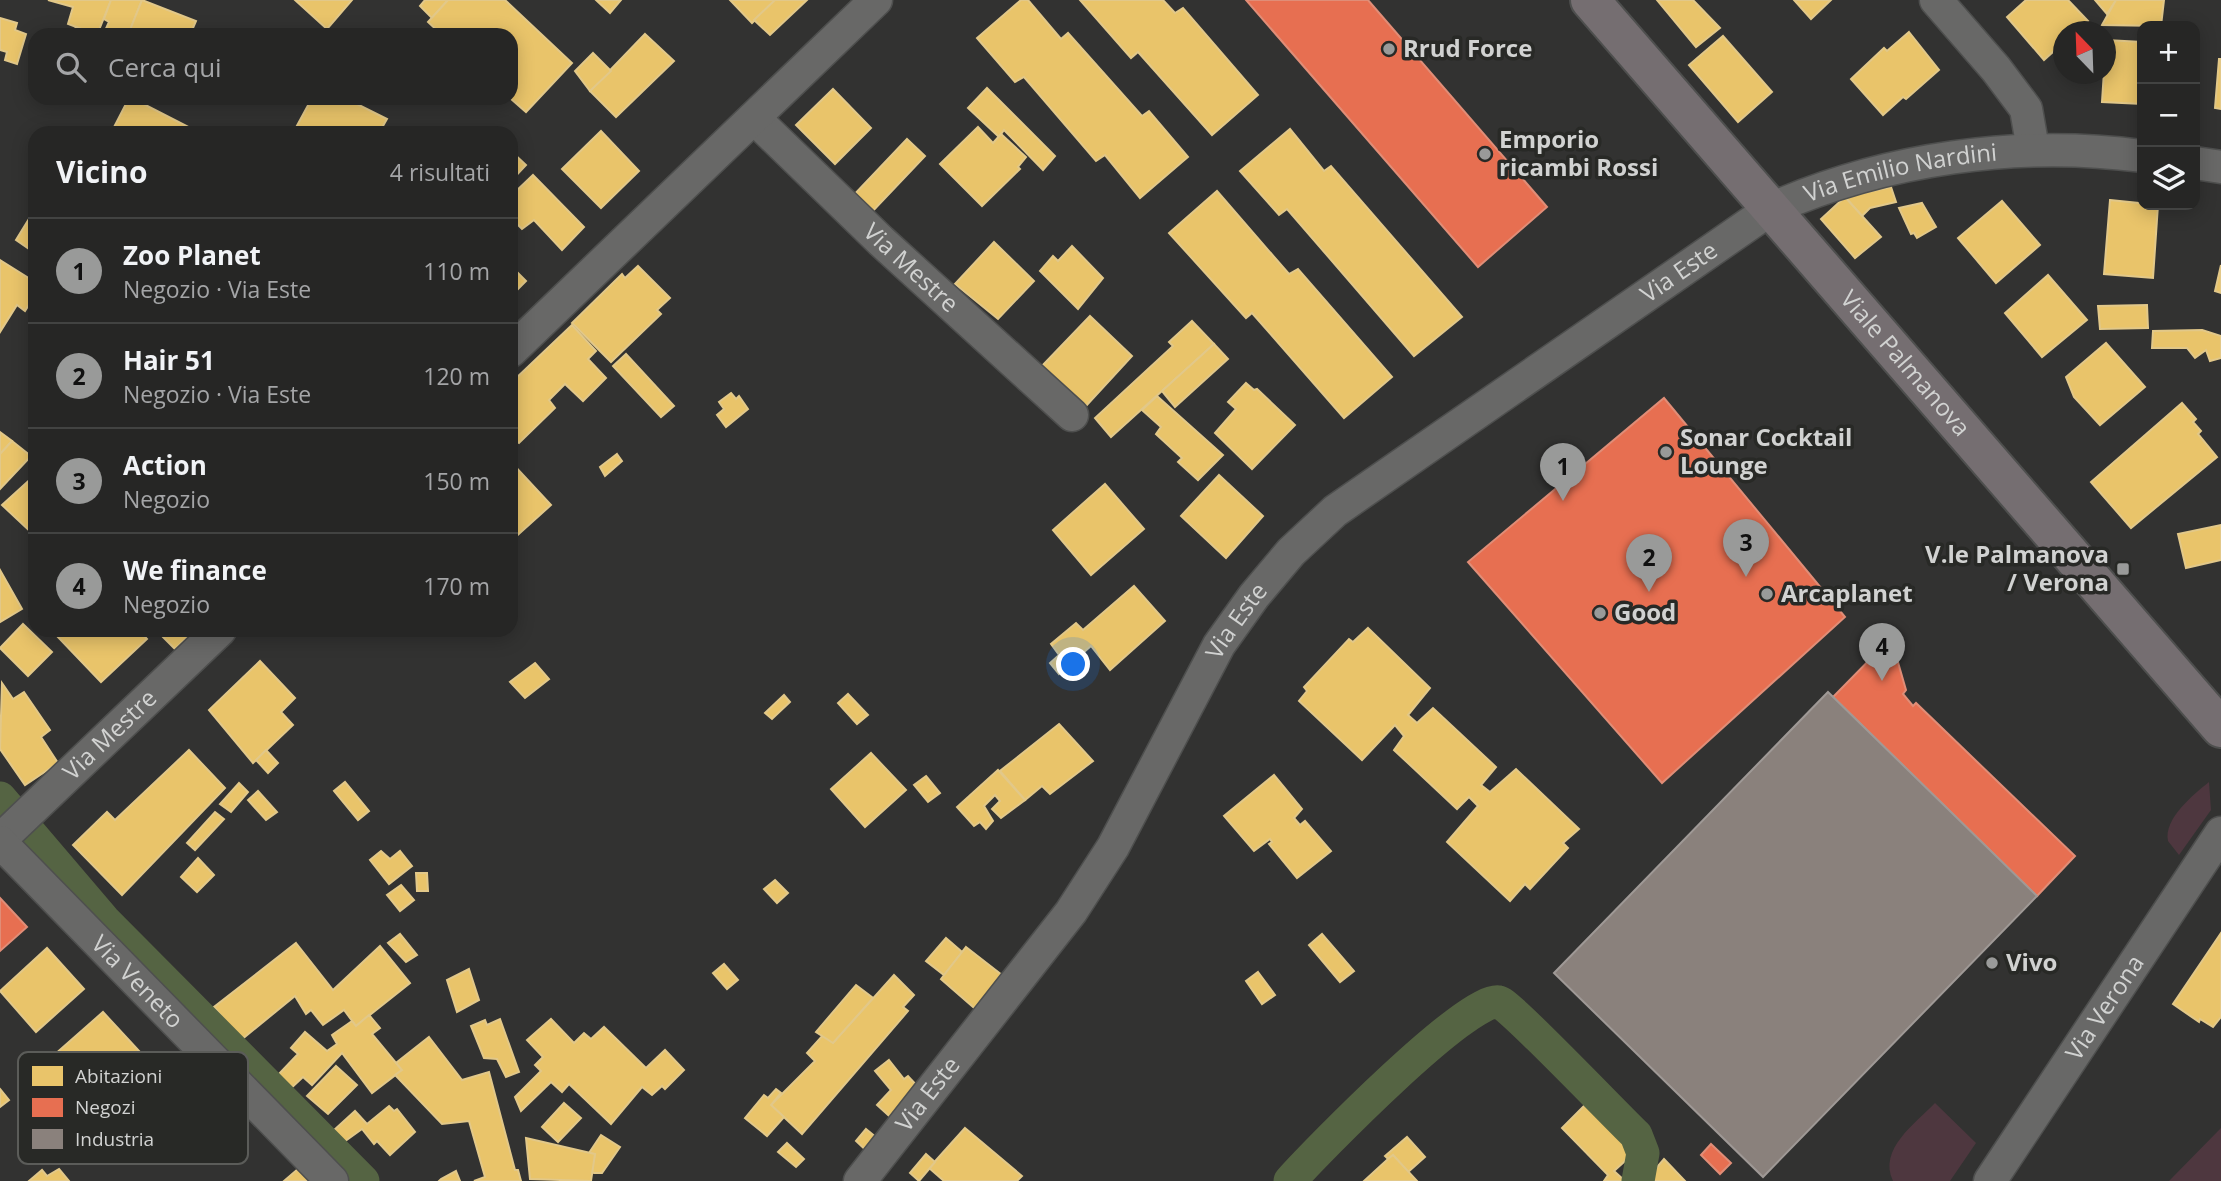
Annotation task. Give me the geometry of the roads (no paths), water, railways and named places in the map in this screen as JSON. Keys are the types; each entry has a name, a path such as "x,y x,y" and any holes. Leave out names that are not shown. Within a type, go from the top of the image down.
{"main road":[{"name":"Viale Palmanova","path":"1590,0 2221,728"}],"street":[{"path":"518,344 876,0"},
{"name":"Via Emilio Nardini","path":"1936,0 1996,69 2026,110 2033,149"},
{"name":"Via Mestre","path":"754,118 881,241 1072,415"},
{"name":"Via Emilio Nardini","path":"1771,209 1830,186 1937,161 2033,149 2098,150 2137,155"},
{"path":"2200,164 2221,167"},
{"name":"Via Este","path":"860,1181 1071,912 1113,847 1219,645 1254,596 1291,552 1335,511 1771,209"},
{"name":"Via Mestre","path":"4,837 213,637"},
{"name":"Via Verona","path":"1990,1181 2221,833"},
{"name":"Via Veneto","path":"4,837 209,1052"},
{"name":"Via Veneto","path":"248,1093 332,1181"}],"waterway":[{"path":"0,798 104,920 235,1052"},
{"path":"1290,1181 1359,1110 1426,1048 1482,1007 1499,1002 1542,1040 1636,1135 1643,1153 1638,1181"},
{"path":"248,1065 363,1181"}],"place":[{"name":"Rrud Force","path":"1389,49"},
{"name":"Emporio ricambi Rossi","path":"1485,154"},
{"name":"Sonar Cocktail Lounge","path":"1666,452"},
{"name":"Zoo Planet","path":"1563,501"},
{"name":"V.le Palmanova / Verona","path":"2123,569"},
{"name":"Action","path":"1746,577"},
{"name":"Hair 51","path":"1649,592"},
{"name":"Arcaplanet","path":"1767,594"},
{"name":"Good","path":"1600,613"},
{"name":"We finance","path":"1882,681"},
{"name":"Vivo","path":"1992,963"}]}
